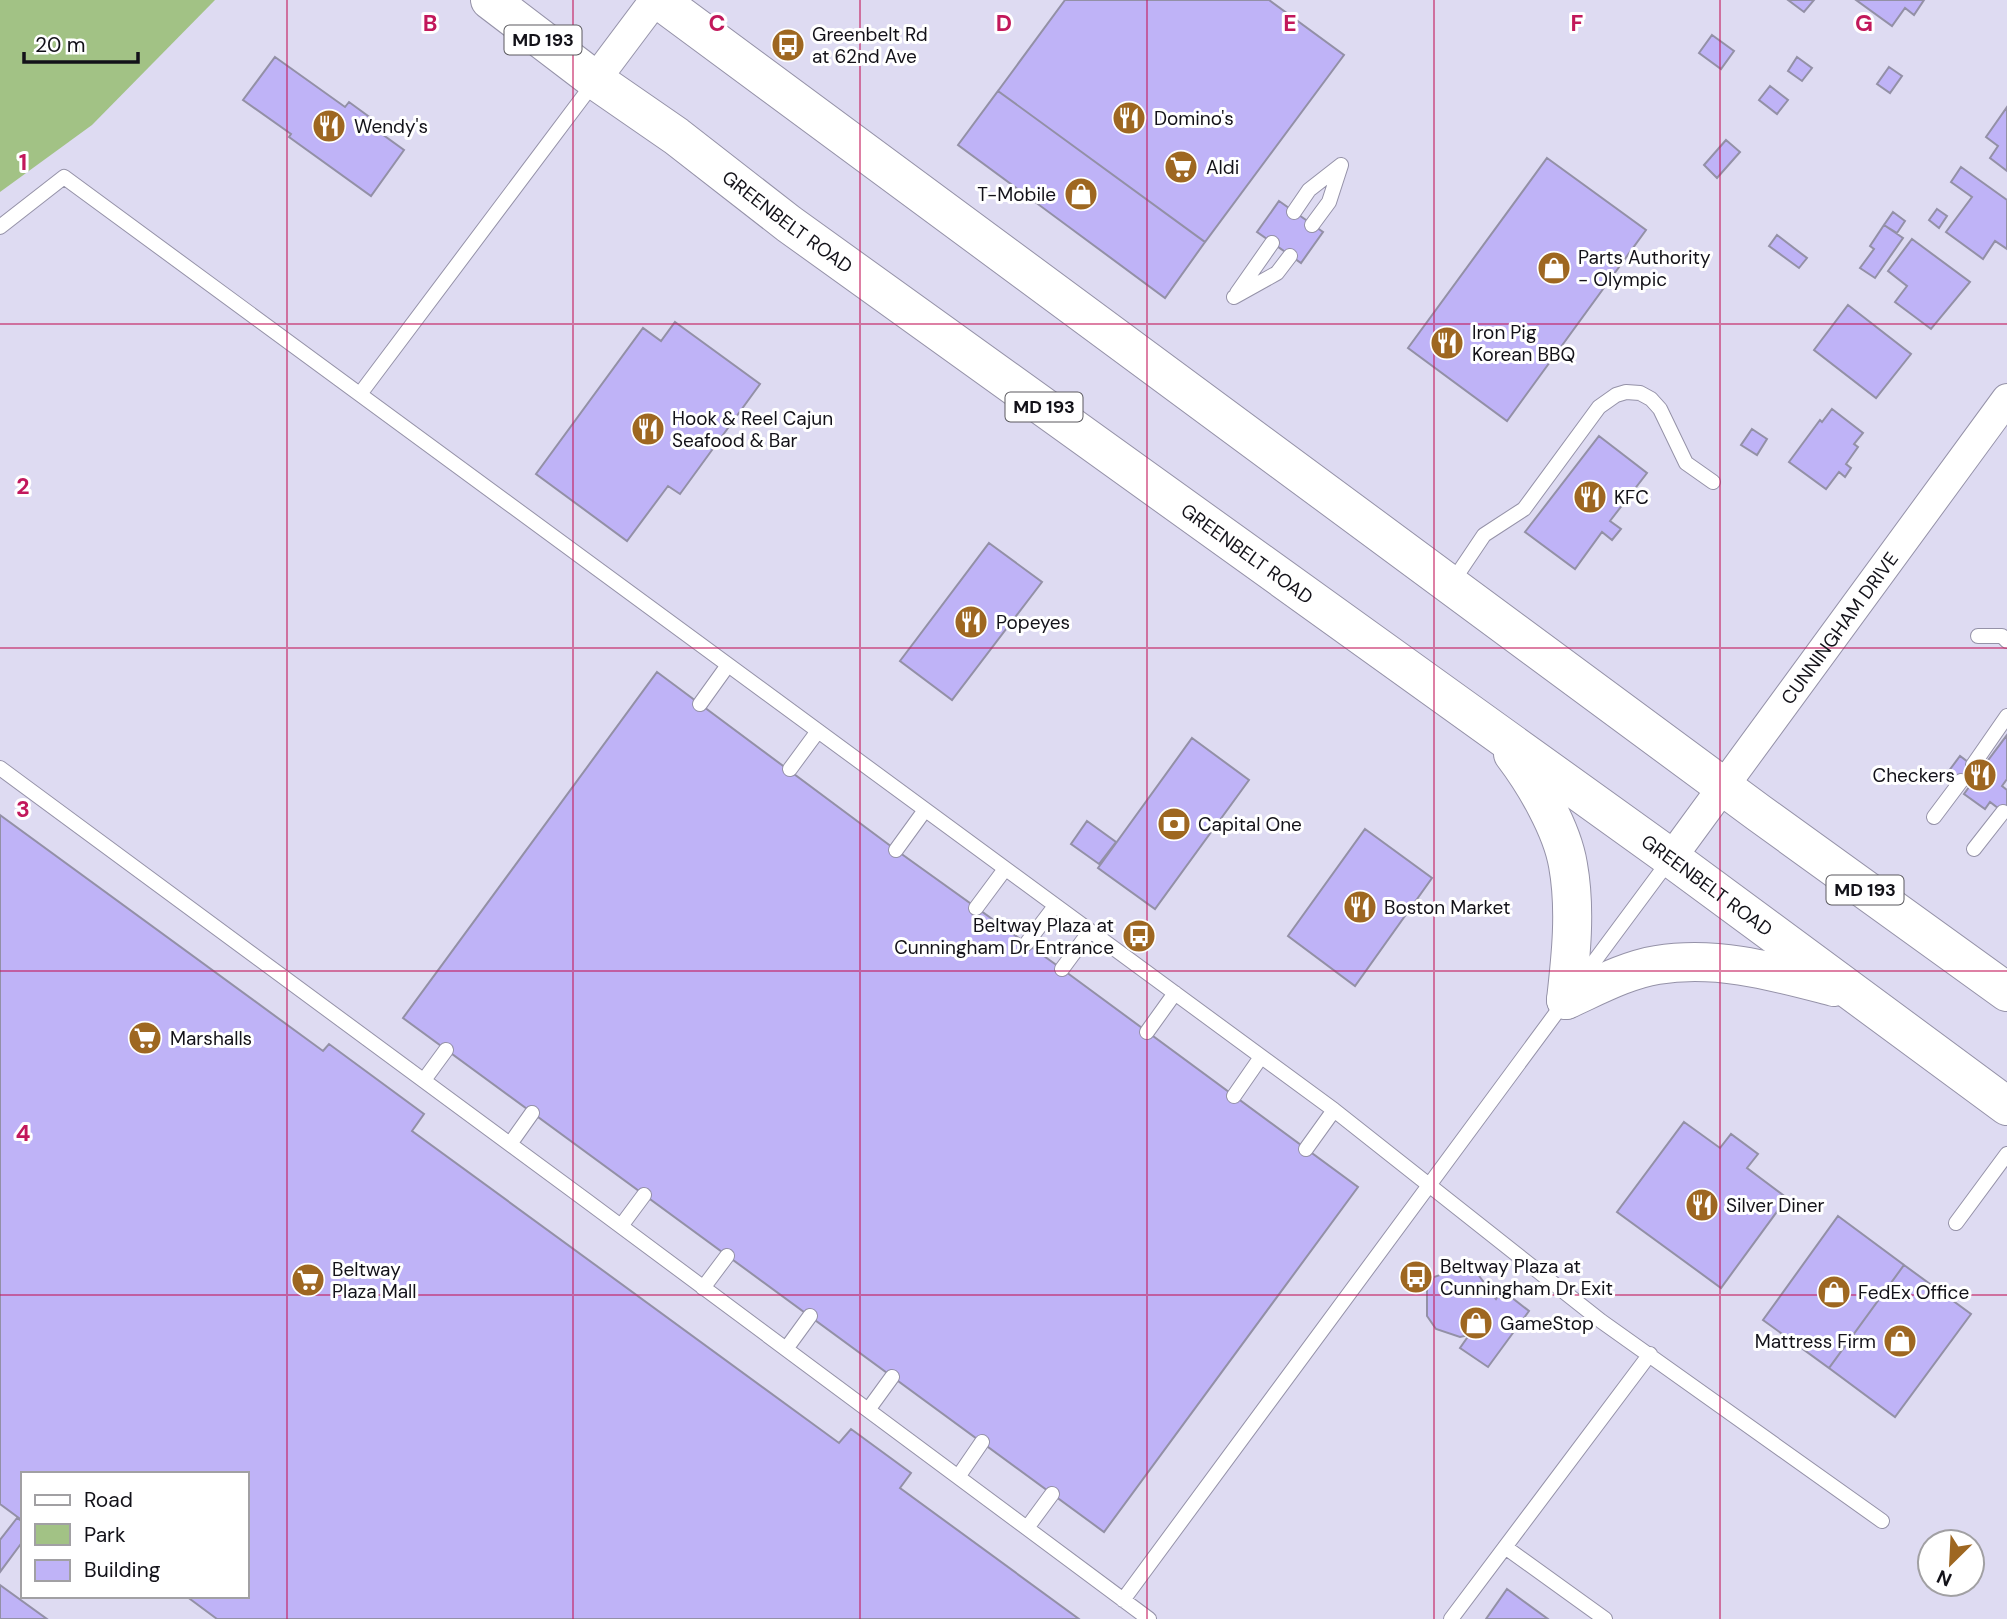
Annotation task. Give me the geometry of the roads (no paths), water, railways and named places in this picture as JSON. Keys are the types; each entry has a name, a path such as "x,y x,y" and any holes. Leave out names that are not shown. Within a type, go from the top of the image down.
{"main road":[{"name":"GREENBELT ROAD","path":"490,0 676,136 789,224 1671,858 2007,1106"},
{"name":"MD 193","path":"657,0 2007,992"},
{"path":"1495,731 1527,773 1549,810 1568,863 1572,951 1566,1000"},
{"path":"1566,1000 1656,965 1716,961 1759,968 1854,992"}],"street":[{"path":"596,80 657,0"},
{"name":"CUNNINGHAM DRIVE","path":"1671,858 2007,398"}],"lane":[{"path":"360,394 596,80"},
{"path":"1294,212 1309,190 1341,165 1329,202 1312,225"},
{"path":"0,227 64,177 1334,1110 1591,1313 1882,1521"},
{"path":"1272,243 1234,297 1277,273 1290,256"},
{"path":"1450,585 1484,535 1524,509 1599,407 1606,400 1626,392 1640,393 1651,399 1660,409 1686,463 1713,482"},
{"path":"1978,636 2005,638"},
{"path":"700,704 728,665"},
{"path":"1973,765 2007,716"},
{"path":"790,769 818,731"},
{"path":"0,768 1149,1619"},
{"path":"1934,817 1961,781"},
{"path":"896,850 925,810"},
{"path":"1974,849 2003,812"},
{"path":"1123,1600 1671,858"},
{"path":"976,908 1005,869"},
{"path":"1026,944 1055,906"},
{"path":"1062,969 1090,930"},
{"path":"1147,1032 1175,993"},
{"path":"424,1080 446,1050"},
{"path":"1234,1096 1261,1057"},
{"path":"1306,1149 1334,1110"},
{"path":"510,1144 532,1114"},
{"path":"1956,1223 2007,1154"},
{"path":"621,1226 644,1195"},
{"path":"704,1288 727,1256"},
{"path":"786,1349 810,1317"},
{"path":"1451,1619 1650,1354"},
{"path":"868,1410 892,1377"},
{"path":"958,1476 982,1442"},
{"path":"1027,1528 1052,1494"},
{"path":"1505,1547 1605,1619"}],"place":[{"name":"Greenbelt Rd at 62nd Ave","path":"788,45"},
{"name":"Domino's","path":"1129,118"},
{"name":"Wendy's","path":"329,126"},
{"name":"Aldi","path":"1181,167"},
{"name":"T-Mobile","path":"1081,194"},
{"name":"Parts Authority - Olympic","path":"1554,268"},
{"name":"Iron Pig Korean BBQ","path":"1447,343"},
{"name":"Hook & Reel Cajun Seafood & Bar","path":"648,429"},
{"name":"KFC","path":"1590,497"},
{"name":"Popeyes","path":"971,622"},
{"name":"Checkers","path":"1980,775"},
{"name":"Capital One","path":"1174,824"},
{"name":"Boston Market","path":"1360,907"},
{"name":"Beltway Plaza at Cunningham Dr Entrance","path":"1139,936"},
{"name":"Marshalls","path":"145,1038"},
{"name":"Silver Diner","path":"1702,1205"},
{"name":"Beltway Plaza at Cunningham Dr Exit","path":"1416,1277"},
{"name":"Beltway Plaza Mall","path":"308,1280"},
{"name":"FedEx Office","path":"1834,1292"},
{"name":"GameStop","path":"1476,1323"},
{"name":"Mattress Firm","path":"1900,1341"}]}
